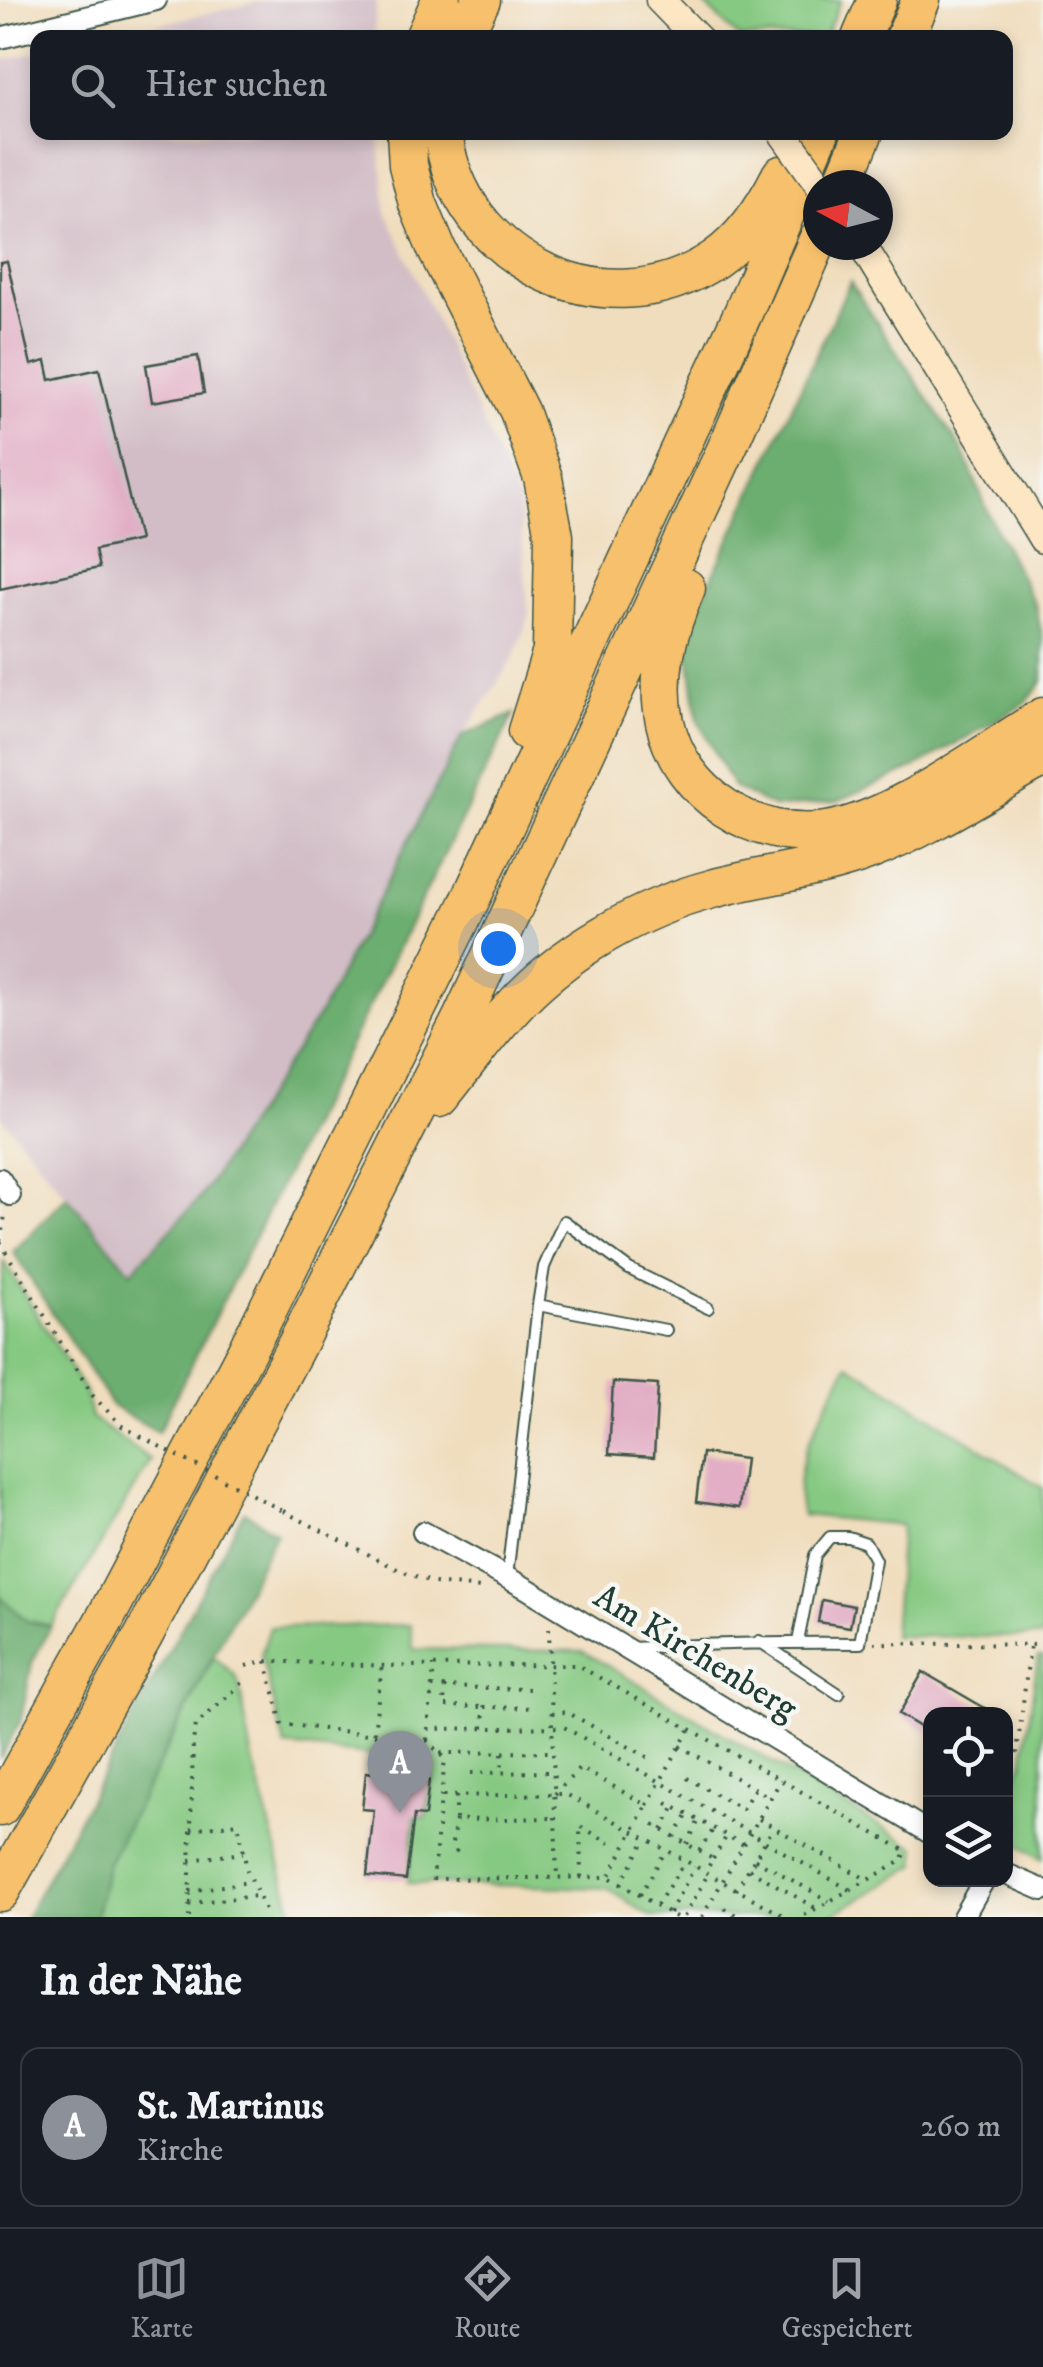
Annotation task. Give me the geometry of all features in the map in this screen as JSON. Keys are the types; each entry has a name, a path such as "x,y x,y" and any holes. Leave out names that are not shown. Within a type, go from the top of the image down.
{"highway":[{"path":"428,30 441,0"},
{"path":"466,30 481,0"},
{"path":"864,30 877,0"},
{"path":"908,30 921,0"},
{"path":"406,140 408,166 418,204 437,250 519,411 544,478 554,536 552,651 520,754 470,868 468,905"},
{"path":"444,140 446,162 458,188 480,224 510,253 546,275 588,286 632,288 679,278 716,258 746,230 771,196 798,140"},
{"path":"0,1807 106,1617 258,1329 468,905 743,313 817,140"},
{"path":"848,170 861,140"},
{"path":"0,1892 144,1635 462,1016 809,260"},
{"path":"730,439 724,499 670,626 662,680 665,724 678,756 700,787 726,811 754,824 787,831 826,831 861,822 899,804 1043,717"},
{"path":"390,1159 512,1007 566,960 646,914 709,890 866,852 908,834 1043,758"}],"main road":[{"path":"660,0 689,30"},
{"path":"788,140 809,170"},
{"path":"871,260 1043,539"}],"street":[{"path":"33,30 156,0"},
{"path":"0,38 30,31"},
{"name":"Am Kirchenberg","path":"423,1532 498,1584 554,1606 923,1829"},
{"path":"1013,1877 1043,1890"},
{"path":"963,1917 980,1887"}],"lane":[{"path":"498,1584 544,1267 564,1221 629,1268 708,1308"},
{"path":"538,1305 666,1330"},
{"path":"625,1648 758,1641 798,1642 860,1643 875,1560 866,1543 830,1537 815,1554 798,1642"},
{"path":"758,1641 839,1694"}],"path":[{"path":"5,1187 0,1242 93,1396 122,1426 401,1571 434,1583 498,1584"},
{"path":"554,1606 548,1620 557,1878"},
{"path":"860,1643 1043,1645"},
{"path":"1013,1759 1030,1645"},
{"path":"266,1662 282,1724 427,1741 445,1758 432,1879 609,1877 676,1917"},
{"path":"246,1666 266,1662 577,1665 906,1851 902,1861 801,1917"},
{"path":"374,1733 382,1666"},
{"path":"427,1741 434,1666"},
{"path":"189,1917 196,1725 248,1678"},
{"path":"432,1687 534,1689"},
{"path":"445,1688 444,1706 536,1708"},
{"path":"483,1728 484,1706"},
{"path":"552,1713 567,1712 649,1758"},
{"path":"428,1729 564,1727 850,1890"},
{"path":"609,1877 690,1728"},
{"path":"680,1746 771,1798"},
{"path":"502,1752 502,1772"},
{"path":"440,1753 553,1752"},
{"path":"554,1794 580,1768 647,1805"},
{"path":"471,1773 554,1772"},
{"path":"687,1778 742,1809 754,1788"},
{"path":"703,1917 781,1780"},
{"path":"441,1796 566,1794 786,1917"},
{"path":"456,1796 452,1841 459,1858"},
{"path":"667,1803 744,1845"},
{"path":"662,1830 674,1808"},
{"path":"674,1837 688,1814"},
{"path":"456,1820 555,1818"},
{"path":"759,1819 868,1880"},
{"path":"686,1844 699,1820"},
{"path":"191,1829 238,1822 252,1882 268,1917"},
{"path":"654,1825 713,1859"},
{"path":"581,1877 580,1826 610,1843"},
{"path":"699,1851 713,1828"},
{"path":"736,1890 774,1828"},
{"path":"684,1917 726,1836"},
{"path":"621,1884 646,1839"},
{"path":"640,1895 666,1850"},
{"path":"190,1860 243,1853"},
{"path":"755,1859 829,1902"},
{"path":"657,1906 684,1861"},
{"path":"669,1912 695,1867"},
{"path":"749,1869 816,1908"},
{"path":"190,1891 252,1882"},
{"path":"190,1902 257,1896"},
{"path":"724,1908 740,1917"}],"shaded area":[{"path":"267,0 377,0 375,30 133,30"},
{"path":"30,54 30,140 379,140 386,212 519,502 529,618 513,659 462,737 320,1013 200,1198 130,1273 0,1115 0,61"}],"green space":[{"path":"700,0 841,0 828,30 731,30"},
{"path":"850,282 963,451 991,519 1036,607 1043,640 1043,681 1026,703 914,768 838,801 775,808 733,787 698,720 686,633"},
{"path":"514,714 158,1432 112,1406 13,1252 67,1196 131,1272 200,1198 320,1013 462,736"},
{"path":"4,1262 85,1391 91,1418 151,1460 51,1626 27,1621 0,1597 0,1297"},
{"path":"848,1364 1043,1488 1043,1637 893,1636 901,1525 802,1515 799,1496 804,1456"},
{"path":"244,1511 276,1533 108,1863 95,1917 26,1917"},
{"path":"0,1597 27,1621 51,1626 32,1663 21,1720 0,1759"},
{"path":"410,1625 413,1649 582,1651 916,1847 917,1865 829,1917 651,1917 607,1888 408,1883 415,1817 426,1817 431,1779 417,1776 420,1744 384,1740 382,1756 285,1746 261,1655 270,1627"},
{"path":"214,1657 236,1676 239,1685 252,1757 294,1917 95,1917 108,1863"},
{"path":"1038,1657 1043,1657 1043,1859 1013,1843 1013,1779 1023,1763"}],"building":[{"path":"7,261 31,365 46,361 50,380 99,369 139,540 95,550 99,568 0,589 0,262"},
{"path":"198,356 204,393 152,402 146,365"},
{"path":"613,1382 658,1385 654,1457 609,1454"},
{"path":"702,1453 745,1459 739,1508 696,1502"},
{"path":"822,1600 854,1606 850,1627 818,1622"},
{"path":"923,1672 983,1707 923,1707 923,1729 899,1714"},
{"path":"385,1741 419,1745 415,1778 429,1780 425,1816 414,1815 406,1880 367,1876 374,1810 362,1809 366,1772 381,1774"}],"place":[{"name":"St. Martinus","path":"400,1813"}]}
